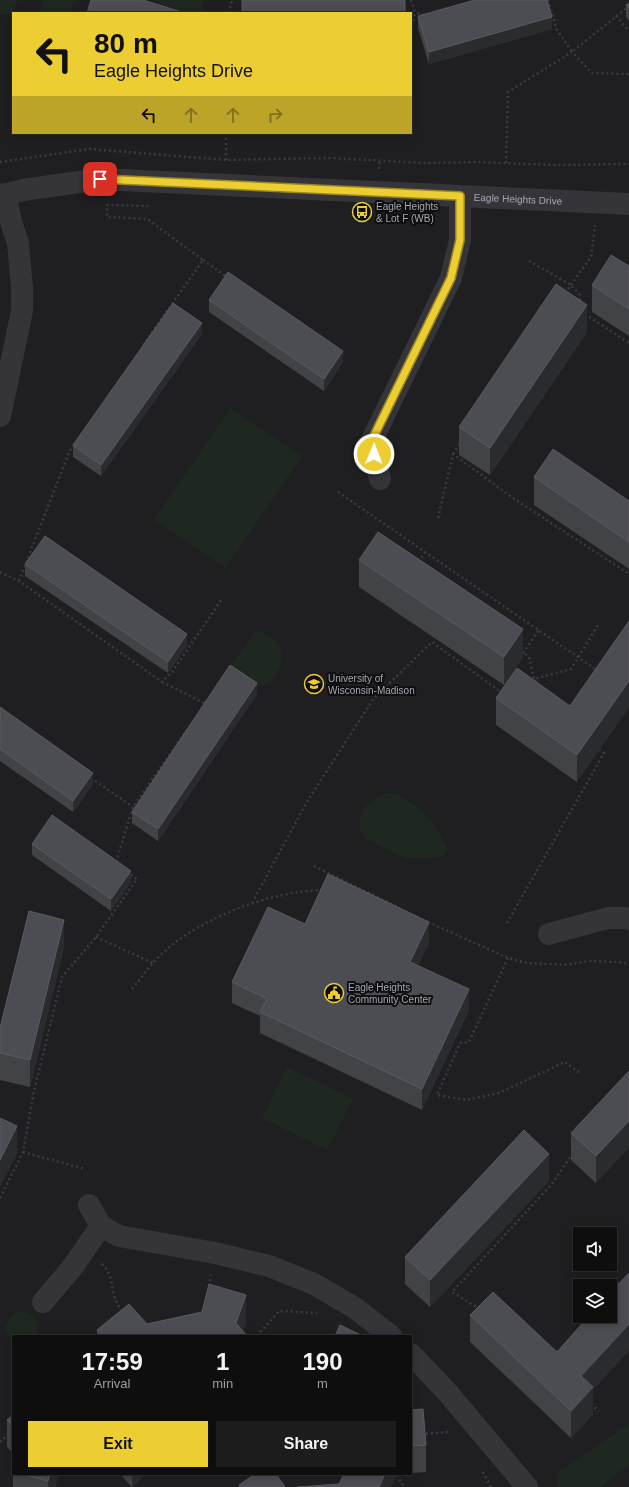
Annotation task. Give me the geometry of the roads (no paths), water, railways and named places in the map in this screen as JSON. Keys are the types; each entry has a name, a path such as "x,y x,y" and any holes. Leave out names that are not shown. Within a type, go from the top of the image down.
{"street":[{"name":"Eagle Heights Drive","path":"3,195 23,190 100,179 629,204"},
{"path":"0,416 22,311 22,288 18,243 3,195"},
{"path":"380,479 371,442 451,278 460,240 460,196"},
{"path":"549,934 608,918 626,918 629,920"},
{"path":"89,1205 101,1226 119,1236 215,1253 269,1266 314,1284 354,1308 391,1335"},
{"path":"43,1302 71,1269 101,1226"},
{"path":"412,1355 448,1393 521,1485"}],"place":[{"name":"Eagle Heights & Lot F (WB)","path":"362,212"},
{"name":"University of Wisconsin-Madison","path":"314,684"},
{"name":"Eagle Heights Community Center","path":"334,993"}]}
